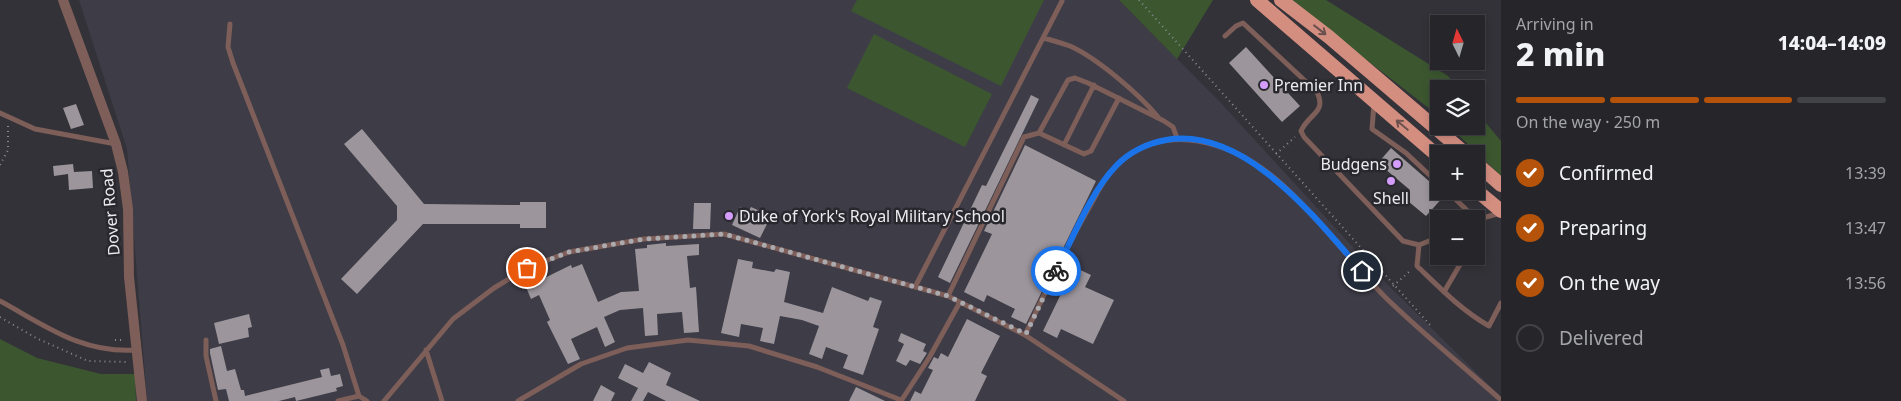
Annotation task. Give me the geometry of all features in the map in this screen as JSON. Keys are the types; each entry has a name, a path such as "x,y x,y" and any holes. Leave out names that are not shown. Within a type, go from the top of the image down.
{"highway":[{"path":"1257,0 1430,149"},
{"path":"1282,0 1336,43 1455,145"},
{"path":"1485,171 1501,184"},
{"path":"1485,198 1501,212"}],"street":[{"name":"Dover Road","path":"63,0 116,144 123,172 128,209 129,277 142,401"}],"lane":[{"path":"915,287 1062,1"},
{"path":"1225,36 1236,26 1243,23 1317,92 1321,102 1320,108 1304,125 1302,131 1304,137 1403,241 1419,244 1430,240"},
{"path":"230,24 228,47 343,345 360,396 367,401"},
{"path":"1043,38 1071,46 1116,77 1145,102 1160,119"},
{"path":"1039,133 1068,80 1075,78 1094,85 1160,119 1173,128 1177,138"},
{"path":"1064,145 1094,85"},
{"path":"948,296 1024,137 1039,133 1084,154 1092,151 1119,98"},
{"path":"1375,102 1372,129 1406,153 1430,176"},
{"path":"0,113 35,129 116,144"},
{"path":"1026,334 1079,225 1104,180 1117,165 1140,148 1177,138 1201,140 1226,149 1277,180 1386,297 1501,400"},
{"path":"1456,200 1467,210"},
{"path":"1485,216 1501,212"},
{"path":"384,401 453,319 494,288 527,268 569,252 644,239 724,234 948,296 1026,334 1124,401"},
{"path":"1419,244 1417,266 1454,302 1488,326 1501,303"},
{"path":"1444,292 1460,265"},
{"path":"0,301 72,340 96,349 137,350"},
{"path":"518,401 581,364 627,348 688,340 748,346 817,367 901,401 929,358 960,302"},
{"path":"206,340 206,356 216,401"},
{"path":"426,350 442,401"},
{"path":"338,401 360,396"}],"path":[{"path":"1140,0 1393,286 1417,266"},
{"path":"0,165 8,150 9,117"},
{"path":"1276,154 1302,131"},
{"path":"0,317 36,338 88,361 130,362"}],"shaded area":[{"name":"Duke of York's Royal Military School","path":"79,0 1119,0 1220,102 1386,283 1501,397 1501,401 147,401 127,149"}],"green space":[{"path":"857,0 1044,0 1001,86 851,11"},
{"path":"1119,0 1213,0 1177,59"},
{"path":"1289,0 1326,0 1430,65 1430,70 1438,70 1448,76 1451,80 1430,80 1430,109"},
{"path":"874,34 992,94 965,147 847,88"},
{"path":"1485,122 1501,141 1501,176 1485,161 1485,145 1469,145 1458,135 1485,135"},
{"path":"0,339 37,358 101,374 135,374 136,401 0,401"}],"building":[{"name":"Premier Inn","path":"1246,47 1300,106 1282,122 1229,63"},
{"path":"1031,95 1039,99 950,283 938,277 982,185 986,186"},
{"path":"76,104 84,125 71,129 63,108"},
{"path":"362,129 424,204 520,205 520,202 546,202 546,228 520,228 520,224 423,224 357,294 341,279 397,220 397,206 344,144"},
{"path":"1025,145 1096,181 1026,324 1011,317 1015,309 987,295 984,302 964,292 992,234 984,231"},
{"path":"1391,148 1430,182 1430,200 1440,200 1426,216 1403,197 1410,190 1378,163"},
{"path":"73,164 74,172 92,171 93,188 69,190 68,174 54,176 53,166"},
{"path":"694,203 711,203 710,229 693,229"},
{"path":"740,207 749,211 751,207 771,216 760,238 732,225"},
{"path":"666,243 666,246 699,244 699,255 687,256 690,288 696,287 699,332 684,333 682,312 657,314 658,335 645,336 643,308 620,310 604,317 615,342 605,347 597,327 571,339 580,359 568,364 547,322 550,320 539,295 531,299 526,287 571,265 572,268 582,264 598,302 621,292 639,291 635,249 647,248 647,245"},
{"path":"738,259 753,262 752,268 774,272 776,269 790,272 784,302 823,313 832,287 868,301 870,297 882,301 873,327 879,329 863,375 843,368 848,355 826,347 822,359 809,354 819,326 802,320 780,316 774,344 760,341 763,328 741,324 739,337 721,333"},
{"path":"1074,267 1091,275 1085,287 1114,300 1093,344 1061,329 1057,338 1043,331"},
{"path":"249,314 252,327 248,328 249,337 219,344 214,323"},
{"path":"967,319 1000,336 981,373 987,376 975,401 910,401 915,391 921,394 933,370 928,368 934,357 938,359 941,353 948,357"},
{"path":"901,333 926,344 923,351 927,353 920,364 910,360 906,366 896,361 904,344 898,341"},
{"path":"221,346 227,371 235,369 241,390 244,390 245,396 322,377 320,370 329,368 331,376 340,374 343,386 336,388 337,391 296,401 295,397 279,401 229,401 226,389 218,390 210,353 210,349"},
{"path":"649,362 671,373 666,385 700,401 666,401 648,392 643,401 631,401 638,388 618,378 625,364 643,373"},
{"path":"601,385 615,393 611,401 593,401"},
{"path":"856,387 858,388 885,401 849,401"}],"way so far":[{"path":"527,268 569,252 644,239 724,234 948,296 1026,334 1056,271"}],"place":[{"name":"Premier Inn","path":"1264,85"},
{"name":"Budgens","path":"1397,164"},
{"name":"Shell","path":"1391,181"},
{"name":"Duke of York's Royal Military School","path":"729,216"}],"route":[{"path":"1056,271 1104,180 1117,165 1140,148 1156,142 1177,138 1201,140 1226,149 1277,180 1362,271"}]}
